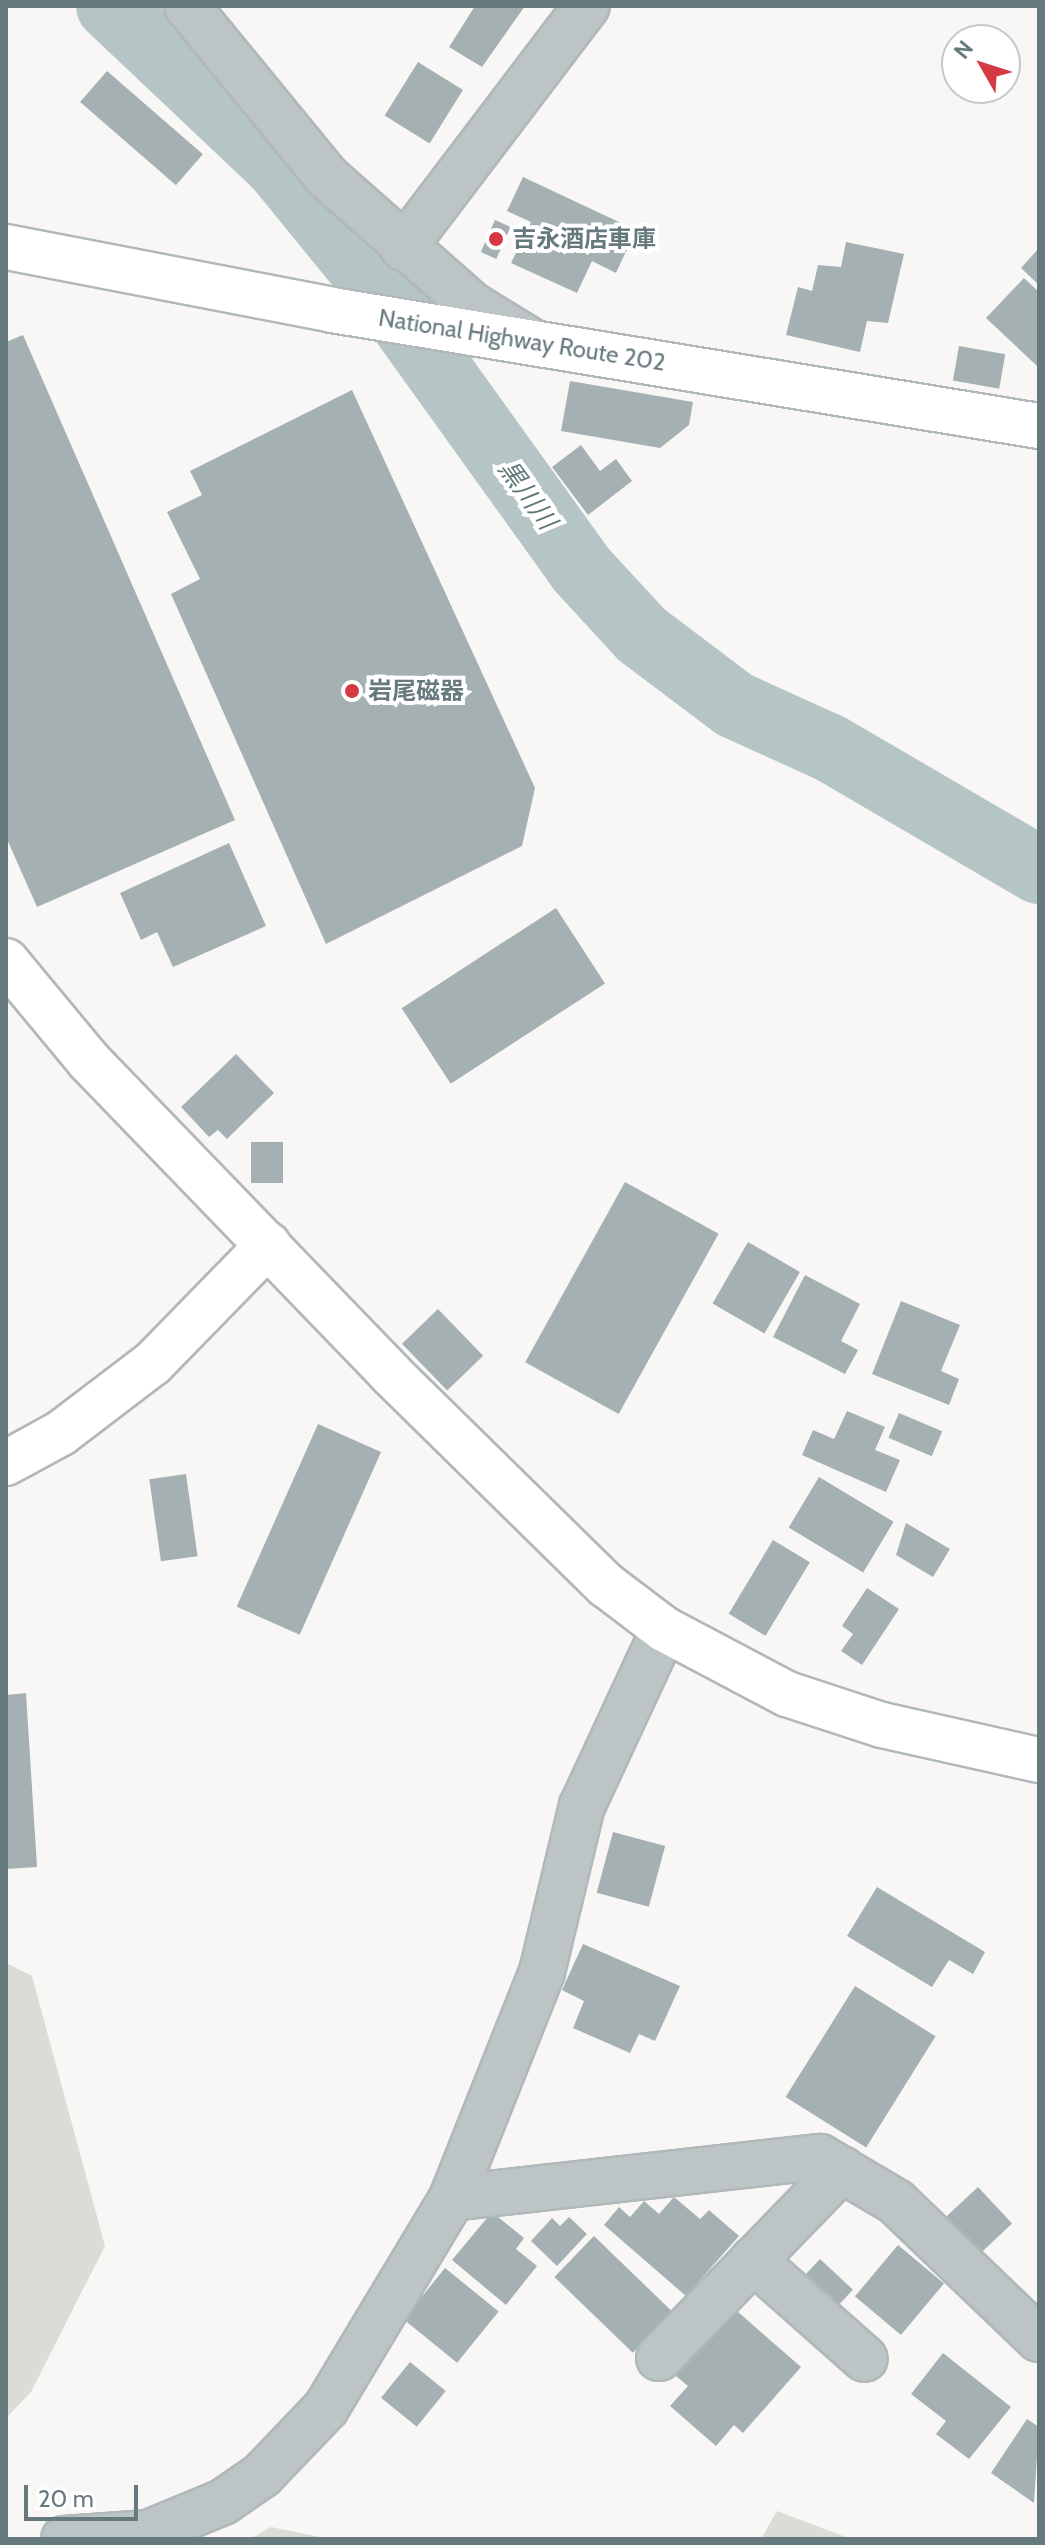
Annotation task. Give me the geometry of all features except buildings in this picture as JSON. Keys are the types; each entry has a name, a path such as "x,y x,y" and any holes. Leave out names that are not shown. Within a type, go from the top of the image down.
{"main road":[{"name":"National Highway Route 202","path":"6,247 332,310 1039,426"},
{"path":"6,961 89,1061 509,1490 664,1629 787,1694 882,1725 1039,1760"},
{"path":"6,1463 61,1433 153,1363 268,1245"}],"street":[{"path":"403,248 587,6"},
{"path":"194,8 327,177 403,248 472,305 529,340"},
{"path":"64,2539 148,2533 223,2502 262,2475 326,2408 452,2198 542,1972 582,1806 664,1629"},
{"path":"452,2198 820,2157 842,2169 939,2238 1039,2339"},
{"path":"659,2358 842,2169"},
{"path":"753,2260 865,2359"}],"shaded area":[{"path":"6,1963 32,1976 105,2246 31,2392 6,2418"},
{"path":"777,2511 851,2539 761,2539"},
{"path":"271,2527 330,2539 250,2539"}],"waterway":[{"name":"黒川川","path":"110,6 278,165 388,300 581,569 642,635 735,705 830,748 1039,870"}],"place":[{"name":"吉永酒店車庫","path":"496,239"},
{"name":"岩尾磁器","path":"352,691"}]}
